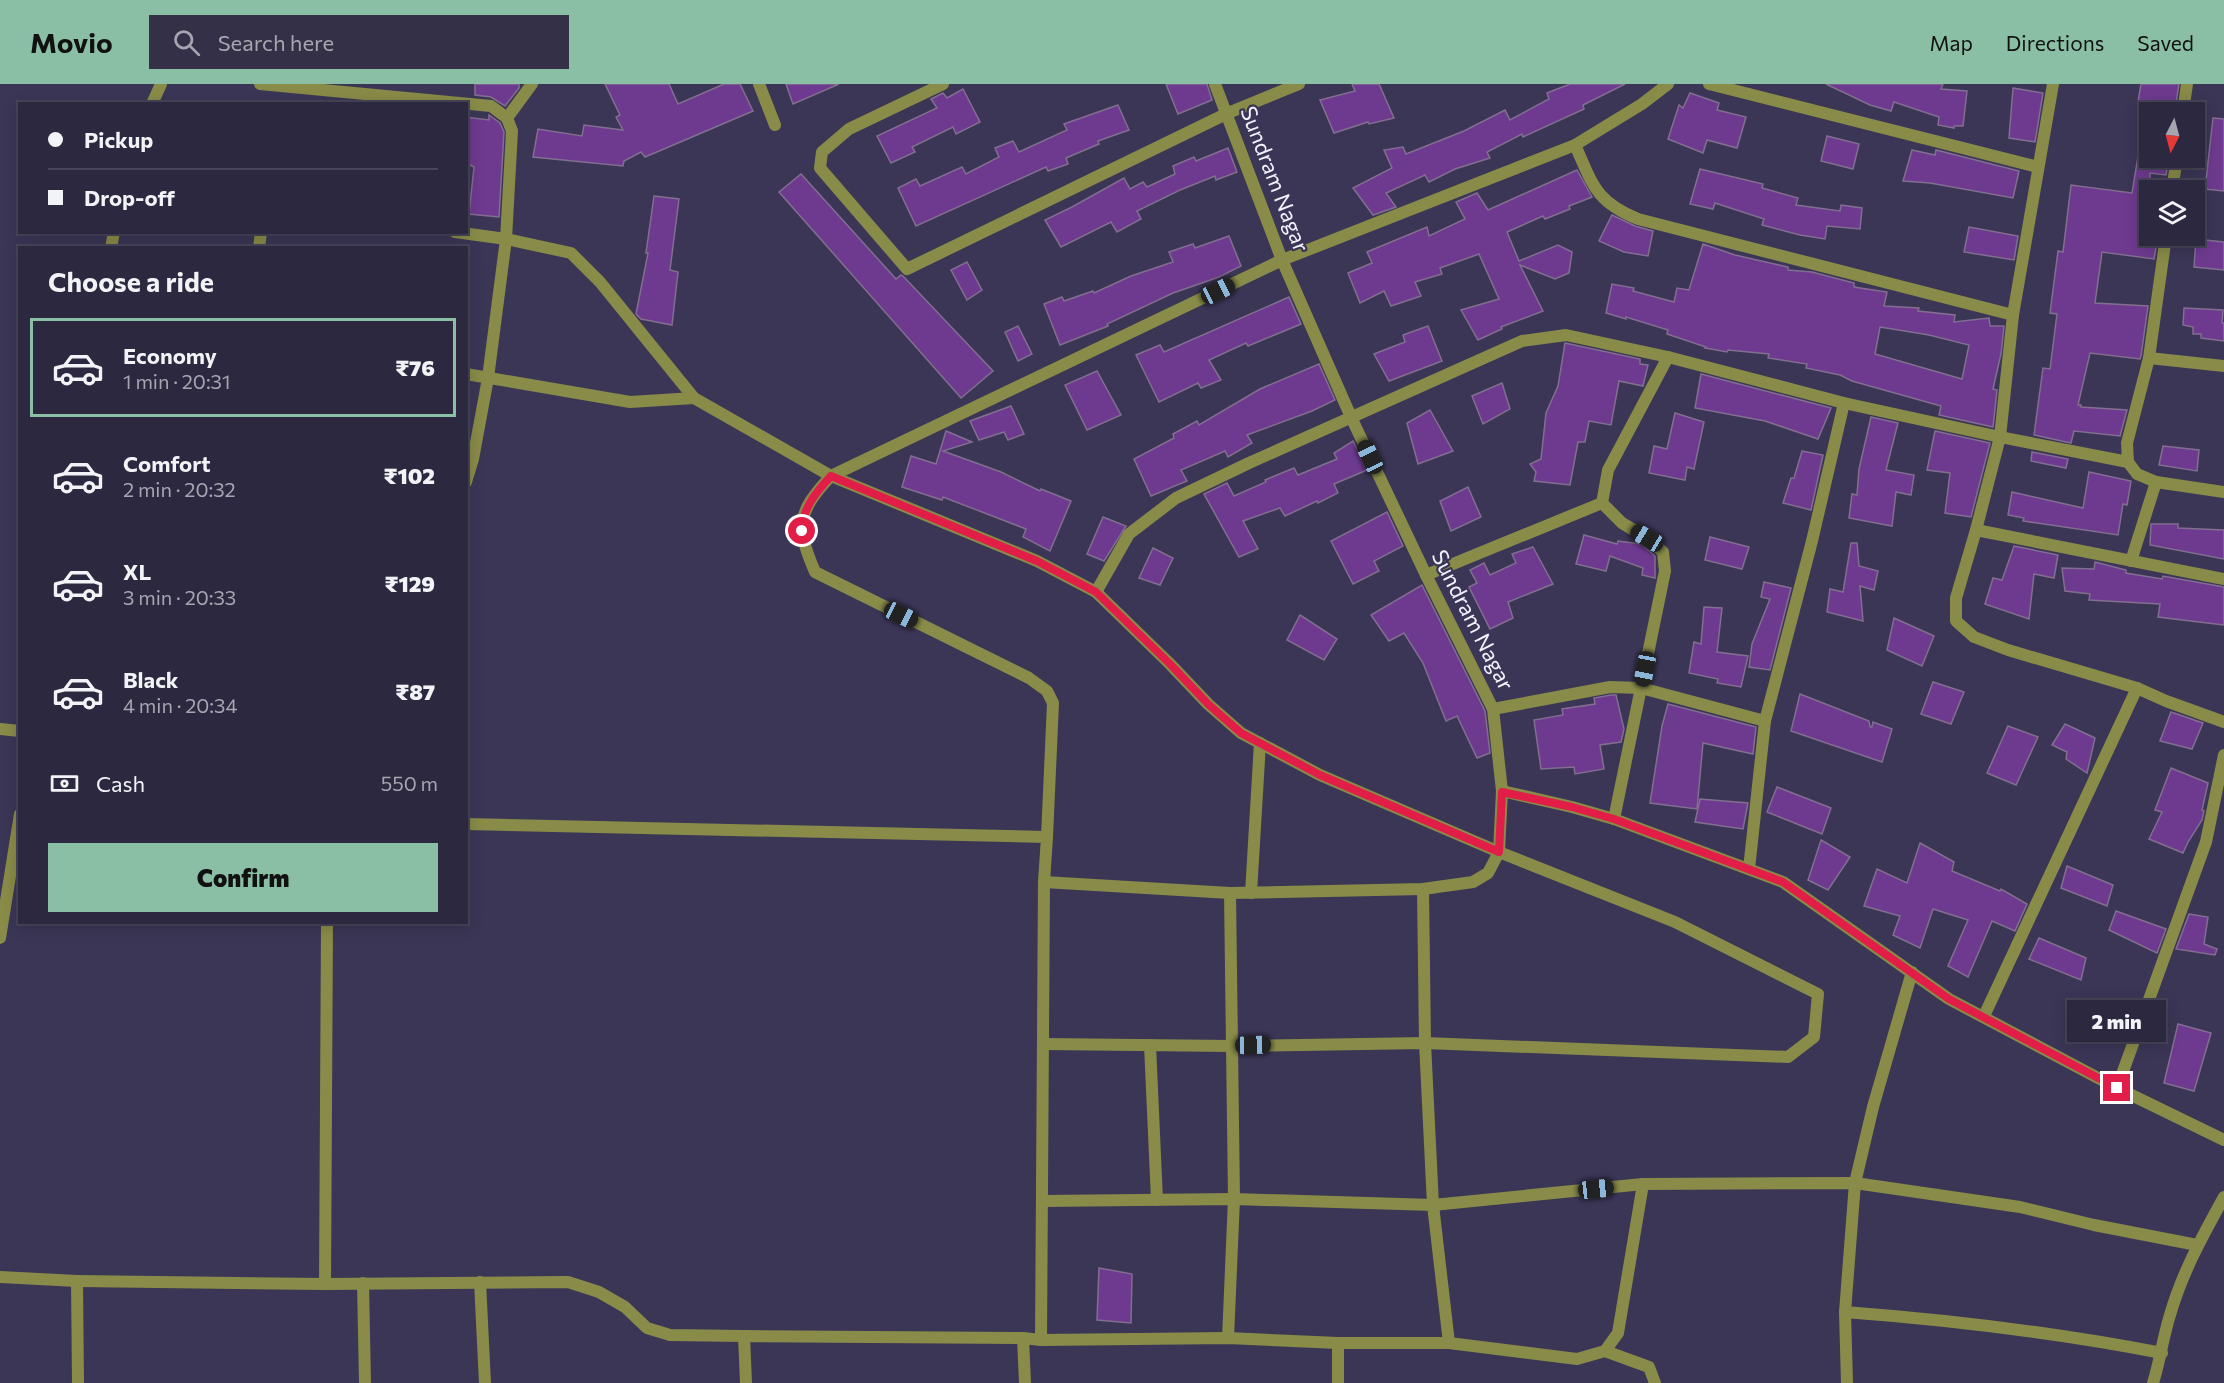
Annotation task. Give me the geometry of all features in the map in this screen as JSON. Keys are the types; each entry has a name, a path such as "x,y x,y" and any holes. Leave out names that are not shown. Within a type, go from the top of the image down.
{"street":[{"path":"153,102 161,84"},
{"path":"260,84 449,102"},
{"path":"507,118 532,84"},
{"path":"759,84 775,125"},
{"path":"943,84 849,129 822,152 820,168 907,269 1228,113 1299,84"},
{"name":"Sundram Nagar","path":"1215,84 1228,113 1282,260 1351,417 1493,709 1502,792 1499,852"},
{"path":"1041,1340 1044,882 1053,703 1047,691 1029,678 815,572 803,544 802,519 816,492 831,476 1282,260 1575,145 1642,104 1668,84"},
{"path":"1709,84 2038,167"},
{"path":"2053,84 2013,315 2000,437 1956,598 1956,621 1974,637 2008,650 2137,688 2224,722"},
{"path":"2184,102 2187,84"},
{"path":"468,104 491,106 507,118 512,131 506,239 488,378 468,475"},
{"path":"1575,145 1598,195 1618,211 1638,219 2013,315"},
{"path":"468,234 506,239 571,253 600,282 694,398 831,476 1037,561 1096,592 1208,704 1241,733 1320,775 1499,852 1675,922 1818,994 1814,1037 1788,1057 1425,1043 1232,1046 1044,1044"},
{"path":"2165,246 2149,358 2127,443 2128,462 2137,474 2156,482 2224,492"},
{"path":"1096,592 1129,534 1176,498 1522,341 1566,335 1668,357 1844,404 2128,462"},
{"path":"1602,503 1608,471 1668,357"},
{"path":"2149,358 2224,366"},
{"path":"468,374 630,402 694,398"},
{"path":"1749,869 1765,721 1812,541 1844,404"},
{"path":"2131,561 2156,482"},
{"path":"1426,574 1602,503"},
{"path":"1602,503 1622,523 1647,538 1663,552 1665,570 1614,819"},
{"path":"1976,530 2224,579"},
{"path":"1493,709 1610,687 1641,688 1765,721"},
{"path":"1984,1016 2137,688"},
{"path":"0,729 18,731"},
{"path":"1251,893 1260,743"},
{"path":"2117,1088 2206,842 2224,755"},
{"path":"1502,792 1572,807 1614,819 1783,882 1949,999 2117,1088 2224,1140"},
{"path":"468,824 1047,837"},
{"path":"0,938 18,826"},
{"path":"1044,882 1230,893 1423,889 1473,882 1488,873 1499,852"},
{"path":"1423,889 1425,1043 1433,1205 1449,1343"},
{"path":"1228,1338 1234,1199 1230,893"},
{"path":"325,1284 327,924"},
{"path":"1847,1383 1845,1312 1855,1183 1873,1107 1912,972"},
{"path":"1150,1045 1157,1200"},
{"path":"1042,1201 1234,1199 1433,1205 1643,1184 1855,1183 2020,1207 2197,1245"},
{"path":"1605,1351 1618,1333 1643,1184"},
{"path":"2153,1383 2170,1316 2197,1245 2224,1197"},
{"path":"0,1277 77,1281 325,1284 568,1282 599,1292 625,1307 647,1328 670,1335 1041,1340 1228,1338 1338,1343 1449,1343 1577,1359 1605,1351 1649,1367 1655,1383"},
{"path":"77,1281 78,1383"},
{"path":"480,1282 484,1383"},
{"path":"363,1284 365,1383"},
{"path":"1845,1312 1927,1318 2162,1353"},
{"path":"744,1336 746,1383"},
{"path":"1023,1338 1025,1383"},
{"path":"1338,1343 1338,1383"}],"building":[{"path":"475,84 519,84 519,88 505,106 491,97 475,95"},
{"path":"605,84 669,84 678,104 724,84 740,84 753,111 645,157 641,152 624,161 623,166 533,157 538,129 582,136 584,125 623,130 616,117 620,115"},
{"path":"786,84 839,84 793,104"},
{"path":"1166,84 1207,84 1212,100 1178,114"},
{"path":"1352,84 1379,84 1394,118 1369,124 1368,122 1334,133 1320,100 1355,91"},
{"path":"1570,84 1625,84 1583,105 1584,109 1523,137 1522,134 1487,152 1490,158 1455,169 1429,182 1425,175 1386,193 1396,207 1373,215 1353,188 1392,168 1384,150 1403,147 1406,154 1464,131 1505,110 1510,120 1549,99 1547,93"},
{"path":"1826,84 1943,84 1941,89 1967,91 1963,126 1954,126 1954,128 1938,125 1939,117 1894,102 1891,111 1870,105"},
{"path":"2141,84 2179,84 2176,102 2138,102"},
{"path":"2013,88 2043,93 2035,142 2009,138"},
{"path":"963,89 980,122 956,134 953,127 912,147 915,152 891,163 877,136 937,108 931,99 943,93 947,98"},
{"path":"1690,93 1719,103 1717,110 1746,117 1737,148 1707,140 1703,153 1668,139 1679,105 1683,108"},
{"path":"1118,105 1129,130 1098,141 1099,144 1066,158 1068,164 1048,171 1046,167 916,226 898,188 916,179 920,186 962,167 966,174 999,157 995,148 1013,141 1019,152 1067,130 1064,124"},
{"path":"489,115 500,123 504,132 499,217 469,214 474,167 468,164 468,117 489,120"},
{"path":"2213,118 2224,119 2224,191 2205,189"},
{"path":"1827,136 1859,144 1853,169 1821,161"},
{"path":"1228,148 1237,172 1216,180 1215,176 1137,211 1141,219 1117,232 1111,222 1061,247 1045,220 1124,178 1130,189 1143,182 1147,187 1175,174 1173,166 1194,157 1196,161"},
{"path":"1912,150 1935,155 1936,150 2019,171 2013,198 1930,183 1903,181"},
{"path":"2139,150 2139,168 2167,168 2166,175 2150,173 2150,180 2139,180 2139,246 2156,246 2154,259 2102,252 2095,303 2148,306 2141,356 2140,359 2090,353 2078,405 2127,410 2120,436 2074,431 2071,443 2034,435 2043,368 2050,369 2057,314 2050,313 2058,251 2063,252 2071,185 2132,193"},
{"path":"1700,169 1763,184 1762,188 1798,198 1796,205 1840,211 1841,205 1862,208 1860,229 1827,226 1825,239 1762,225 1764,219 1715,203 1713,209 1690,204"},
{"path":"1577,170 1592,197 1569,206 1570,209 1545,219 1543,216 1507,232 1519,261 1558,245 1572,252 1569,273 1555,279 1520,265 1543,311 1501,327 1502,329 1478,340 1461,310 1499,299 1479,254 1440,268 1442,274 1415,282 1421,296 1391,306 1384,291 1360,303 1348,273 1372,263 1367,252 1427,227 1429,236 1465,219 1456,202 1477,193 1488,210"},
{"path":"801,174 896,279 903,276 993,371 961,398 779,192"},
{"path":"654,196 679,199 670,270 678,272 672,325 641,319 636,314 648,253 646,253"},
{"path":"1612,215 1635,226 1653,231 1648,256 1624,252 1599,241"},
{"path":"1969,227 2018,236 2014,260 1964,252"},
{"path":"1229,236 1241,266 1219,277 1173,293 1107,324 1108,326 1060,345 1044,304 1062,297 1064,301 1093,291 1094,293 1131,276 1173,262 1169,252 1193,244 1195,248"},
{"path":"2205,240 2224,242 2224,270 2194,267 2196,246 2205,246"},
{"path":"1703,244 1735,255 1788,267 1788,270 1812,272 1854,283 1854,287 1887,292 1884,306 1919,308 1918,311 1955,315 1954,322 1989,318 1990,326 2004,326 2001,354 1993,389 1997,390 1993,427 1939,415 1941,406 1852,381 1840,375 1806,368 1807,364 1768,358 1769,354 1728,350 1727,352 1705,348 1667,334 1668,330 1606,313 1612,284 1634,288 1633,291 1674,302 1677,288 1689,290","holes":["1880,327 1929,335 1969,345 1962,379 1875,354"]},
{"path":"967,262 982,290 967,300 951,270"},
{"path":"1289,297 1301,324 1248,346 1246,343 1209,360 1221,380 1201,388 1198,383 1159,402 1136,355 1160,345 1164,352"},
{"path":"2184,308 2223,310 2224,341 2201,338 2201,334 2193,334 2193,327 2183,325"},
{"path":"1018,326 1032,354 1018,361 1005,332"},
{"path":"1428,326 1442,361 1389,381 1374,354 1405,342 1403,335"},
{"path":"1565,343 1640,359 1640,364 1648,365 1643,386 1619,381 1611,425 1589,421 1585,442 1578,442 1570,485 1534,481 1536,472 1530,464 1541,459 1546,413 1558,386"},
{"path":"1319,364 1335,400 1247,435 1252,443 1228,457 1225,451 1181,470 1187,481 1151,496 1134,459 1174,438 1173,434 1197,421 1199,425 1260,389"},
{"path":"1097,371 1121,415 1087,430 1065,385"},
{"path":"1701,374 1831,408 1818,439 1765,421 1695,408"},
{"path":"1502,383 1510,409 1483,424 1472,396"},
{"path":"1011,406 1024,434 1008,440 1004,432 979,440 970,421"},
{"path":"1430,410 1453,451 1418,464 1407,423"},
{"path":"1675,413 1704,422 1694,469 1687,467 1685,480 1649,473 1654,446 1667,449"},
{"path":"1871,417 1898,423 1886,470 1914,475 1911,495 1896,492 1892,526 1849,518 1852,494 1857,495 1859,469"},
{"path":"946,431 972,442 943,451 1001,472 1040,491 1041,489 1071,501 1050,551 1023,537 1026,529 943,497 942,500 902,487 911,456 936,464"},
{"path":"1935,431 1990,443 1971,517 1945,513 1950,473 1927,470"},
{"path":"1353,441 1367,470 1334,484 1338,493 1318,503 1317,501 1285,516 1280,508 1243,521 1258,549 1239,557 1204,494 1227,483 1234,496 1294,468 1298,475 1337,459 1334,453"},
{"path":"2163,446 2199,450 2197,471 2159,465"},
{"path":"1802,451 1823,455 1811,510 1783,503"},
{"path":"2032,452 2068,459 2066,468 2031,461"},
{"path":"2089,472 2131,481 2127,505 2123,504 2118,535 2023,521 2024,518 2008,515 2012,492 2083,508"},
{"path":"1468,487 1481,517 1451,531 1440,501"},
{"path":"1387,512 1403,546 1374,561 1379,571 1353,584 1331,541"},
{"path":"1103,517 1126,526 1104,561 1087,554"},
{"path":"2151,524 2178,524 2178,528 2224,530 2224,559 2150,545"},
{"path":"1584,535 1617,544 1618,541 1641,544 1655,556 1655,578 1642,575 1643,568 1610,556 1606,571 1576,564"},
{"path":"1710,537 1749,547 1742,569 1705,560"},
{"path":"1851,543 1857,543 1859,566 1878,571 1874,590 1860,586 1863,621 1827,612 1830,589 1843,592"},
{"path":"2014,546 2058,555 2054,578 2034,574 2029,619 1985,604 1993,578 2002,580"},
{"path":"1533,547 1553,584 1508,602 1513,618 1490,629 1469,587 1477,583 1470,570 1484,563 1490,575 1516,563 1512,554"},
{"path":"1153,548 1173,558 1160,585 1139,578"},
{"path":"2095,562 2126,570 2126,573 2162,579 2163,576 2224,587 2224,625 2158,617 2160,604 2089,600 2090,594 2065,591 2062,568 2094,569"},
{"path":"1764,582 1791,588 1770,670 1749,667 1752,644 1770,599 1761,597"},
{"path":"1422,585 1485,711 1490,753 1477,758 1457,716 1446,721 1423,663 1404,633 1389,641 1371,615"},
{"path":"1704,607 1722,608 1717,652 1748,656 1741,687 1717,683 1718,679 1689,673 1694,642 1701,644"},
{"path":"1300,615 1337,639 1324,660 1287,640"},
{"path":"1894,618 1934,636 1922,666 1887,650"},
{"path":"1933,682 1964,692 1951,724 1921,714"},
{"path":"1800,694 1869,721 1870,727 1873,722 1892,729 1882,762 1791,731"},
{"path":"1616,695 1624,729 1621,742 1600,745 1604,769 1575,774 1574,767 1541,769 1534,720 1563,715 1562,709 1595,704 1594,698"},
{"path":"1668,704 1756,727 1753,754 1703,743 1697,809 1650,803 1662,726"},
{"path":"2171,712 2203,723 2192,749 2160,741"},
{"path":"2065,724 2095,738 2087,773 2066,759 2067,752 2052,745"},
{"path":"2008,726 2038,737 2016,785 1987,773"},
{"path":"2171,768 2208,783 2202,820 2183,853 2149,839 2162,812 2155,810"},
{"path":"1777,787 1831,808 1822,834 1767,812"},
{"path":"1700,799 1748,803 1743,829 1695,822"},
{"path":"1821,840 1850,857 1828,890 1808,880"},
{"path":"1920,843 1954,862 1952,871 2000,891 2001,889 2027,904 2015,931 1992,921 1968,977 1948,966 1968,920 1933,909 1920,948 1893,935 1900,916 1864,906 1877,869 1907,883"},
{"path":"2067,866 2113,885 2107,906 2061,888"},
{"path":"2116,911 2166,929 2157,953 2109,930"},
{"path":"2189,914 2208,917 2204,944 2217,949 2215,955 2176,949"},
{"path":"2039,938 2086,958 2081,980 2029,959"},
{"path":"2084,1000 2121,1014 2116,1028 2105,1024 2100,1040 2072,1027"},
{"path":"2178,1024 2211,1033 2194,1091 2164,1083"},
{"path":"1099,1268 1132,1274 1131,1323 1097,1320"}],"route":[{"path":"802,531 802,519 816,492 831,476 1037,561 1096,592 1208,704 1241,733 1320,775 1499,852 1502,792 1572,807 1614,819 1783,882 1949,999 2117,1088"}]}
